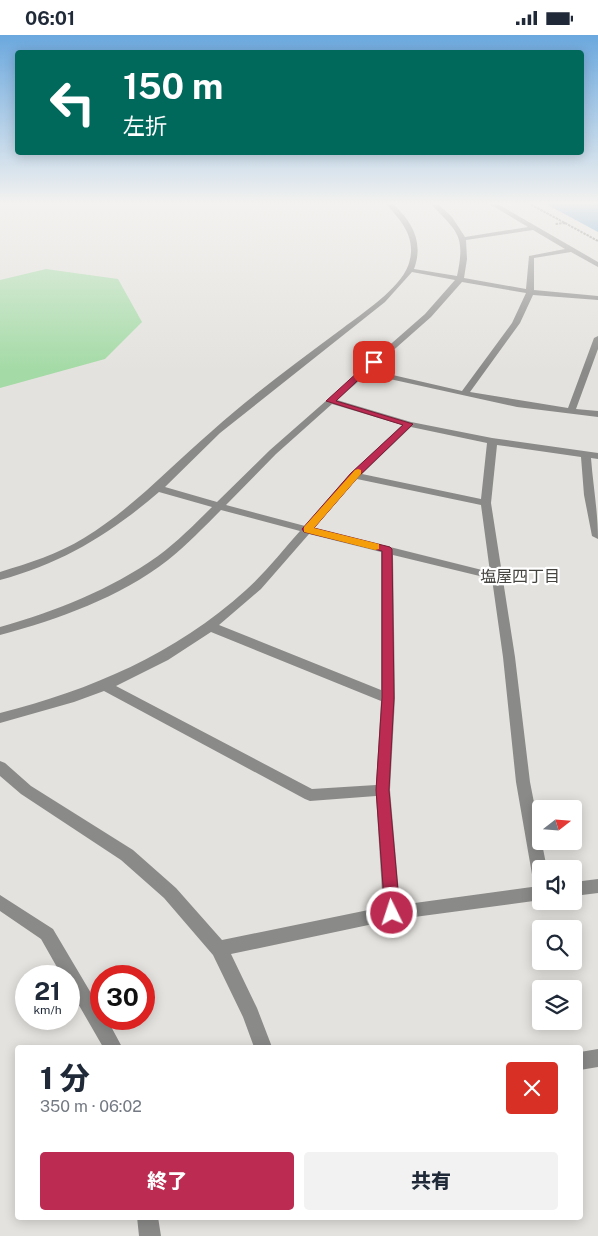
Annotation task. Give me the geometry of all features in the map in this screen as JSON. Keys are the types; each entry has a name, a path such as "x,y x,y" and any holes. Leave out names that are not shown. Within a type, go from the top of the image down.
{"street":[{"path":"0,576 39,564 86,542 125,515 158,488 216,432 379,303 410,270 414,259"},
{"path":"0,631 39,620 84,603 127,581 162,558 190,535 273,452 436,309 451,293 460,279 464,259"},
{"path":"464,394 516,323 530,292 531,259"},
{"path":"410,270 530,292 558,296 598,298"},
{"path":"571,411 598,338"},
{"path":"365,371 517,404 598,414"},
{"path":"330,401 409,424 492,441 598,456"},
{"path":"0,719 44,708 106,686 166,657 211,627 250,593 355,475 409,424"},
{"path":"492,441 486,503 509,657 523,782 537,860"},
{"path":"586,454 589,495 598,536"},
{"path":"355,475 486,503"},
{"path":"158,488 219,506 497,577"},
{"path":"387,549 388,698 383,790 392,913"},
{"path":"211,627 388,698"},
{"path":"106,686 310,795 383,790"},
{"path":"0,767 26,790 127,855 170,893 219,949 251,1014 262,1045"},
{"path":"582,888 598,886"},
{"path":"219,949 392,913 532,894"},
{"path":"0,902 47,934 112,1045"},
{"path":"583,1060 598,1058"}],"green space":[{"path":"46,269 118,279 142,322 105,359 0,388 0,280"}],"slow traffic":[{"path":"358,472 307,529 375,547"}],"district":[{"name":"塩屋四丁目","path":"520,576"}],"route":[{"path":"374,362 330,401 409,424 355,475 307,529 387,549 388,698 383,790 392,913"}]}
